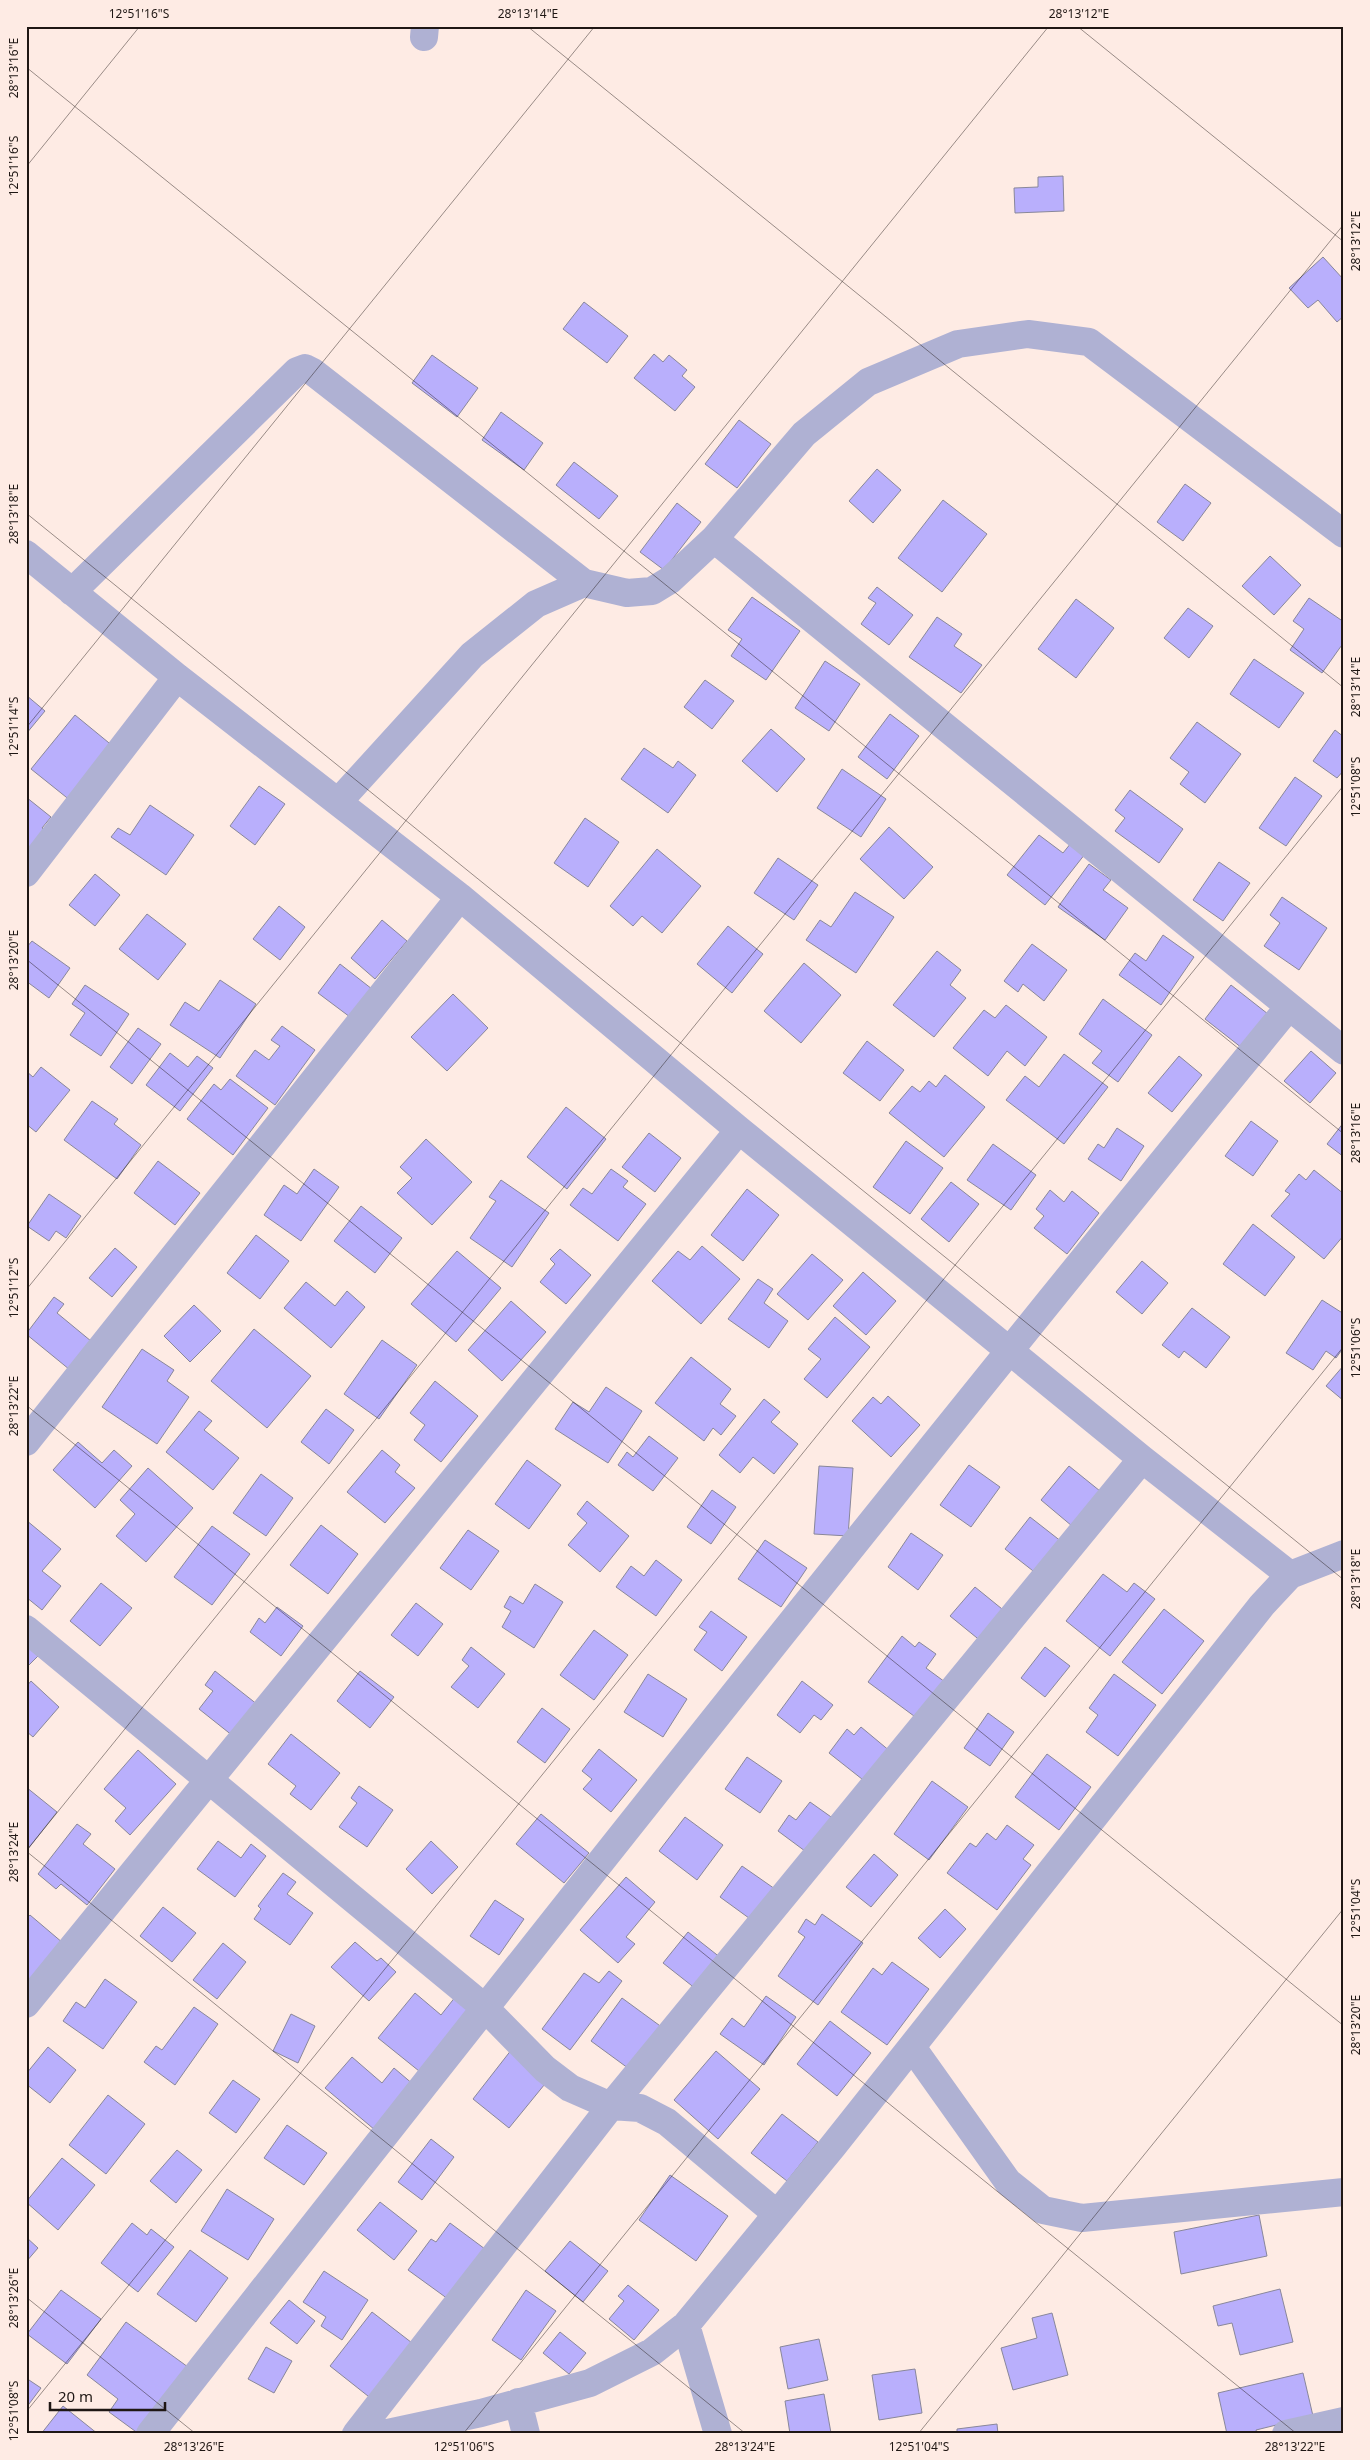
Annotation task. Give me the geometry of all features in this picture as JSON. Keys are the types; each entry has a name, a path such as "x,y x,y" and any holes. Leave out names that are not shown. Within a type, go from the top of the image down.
{"street":[{"path":"72,592 297,370 306,368 314,372 584,583 628,593 652,591 670,580 714,539 804,434 868,382 958,344 1028,334 1089,342 1344,534"},
{"path":"714,539 1288,1008 1344,1051"},
{"path":"26,554 177,677 460,897 739,1130 1142,1458 1290,1574"},
{"path":"338,801 472,655 536,604 584,583"},
{"path":"26,873 177,677"},
{"path":"26,1442 460,897"},
{"path":"150,2434 484,2007 1009,1349 1288,1008"},
{"path":"26,2004 739,1130"},
{"path":"356,2434 611,2106 1142,1458"},
{"path":"383,2434 518,2402 590,2382 652,2352 686,2325 912,2047 1262,1605 1290,1574 1344,1554"},
{"path":"26,1629 209,1778 484,2007 545,2069 570,2088 611,2106 640,2108 667,2122 777,2214"},
{"path":"912,2047 1008,2182 1043,2210 1082,2218 1344,2192"},
{"path":"686,2325 718,2434"},
{"path":"518,2402 526,2434"},
{"path":"1286,2434 1344,2421"}],"building":[{"path":"1063,176 1064,211 1015,213 1014,188 1038,187 1038,177"},
{"path":"1323,257 1344,280 1344,316 1337,322 1318,300 1308,308 1289,288"},
{"path":"584,302 628,336 607,363 563,329"},
{"path":"654,354 663,362 669,355 687,370 682,376 695,387 675,411 634,378"},
{"path":"432,355 478,388 457,417 412,383"},
{"path":"501,412 543,443 524,470 482,440"},
{"path":"739,420 771,444 737,488 705,464"},
{"path":"574,462 618,496 599,519 556,485"},
{"path":"877,469 901,490 873,523 849,501"},
{"path":"1185,484 1211,503 1183,541 1157,522"},
{"path":"943,500 987,534 942,592 898,558"},
{"path":"677,503 701,522 664,570 640,552"},
{"path":"1270,556 1301,585 1274,615 1242,586"},
{"path":"877,587 913,615 889,645 861,624 876,603 868,598"},
{"path":"752,597 800,631 766,680 731,656 742,639 728,630"},
{"path":"1309,598 1344,622 1344,642 1322,673 1290,650 1304,629 1293,621"},
{"path":"1076,599 1114,628 1076,678 1038,649"},
{"path":"1188,608 1213,626 1189,658 1164,638"},
{"path":"937,617 962,634 954,646 982,665 961,693 909,657"},
{"path":"1254,659 1304,693 1279,728 1230,694"},
{"path":"825,661 860,684 829,731 795,708"},
{"path":"705,680 734,701 712,729 684,707"},
{"path":"26,695 45,711 26,734"},
{"path":"890,714 919,736 887,779 858,757"},
{"path":"75,715 114,747 71,801 31,769"},
{"path":"1197,722 1241,754 1205,803 1180,784 1189,772 1170,758"},
{"path":"771,729 805,759 777,792 742,761"},
{"path":"1335,730 1344,737 1344,770 1337,778 1313,761"},
{"path":"644,748 673,768 678,761 696,775 668,813 621,779"},
{"path":"842,769 886,799 861,837 817,808"},
{"path":"1295,777 1322,796 1286,846 1259,828"},
{"path":"259,786 285,804 255,845 230,826"},
{"path":"1130,790 1183,829 1159,863 1115,831 1125,818 1115,810"},
{"path":"26,797 51,817 42,828 49,834 26,862"},
{"path":"150,805 194,835 166,875 111,837 118,828 130,835"},
{"path":"585,818 619,842 588,887 554,863"},
{"path":"889,827 933,867 904,899 860,859"},
{"path":"1039,835 1063,853 1071,843 1085,854 1045,905 1007,875"},
{"path":"657,849 701,886 662,933 642,916 633,926 610,906"},
{"path":"778,858 818,885 794,920 754,893"},
{"path":"1219,862 1250,883 1223,921 1193,900"},
{"path":"1089,864 1111,880 1103,890 1128,908 1105,940 1058,907"},
{"path":"95,874 120,895 95,926 69,905"},
{"path":"855,892 894,917 856,973 806,940 820,920 831,927"},
{"path":"1282,897 1327,928 1299,970 1264,946 1280,923 1270,915"},
{"path":"279,906 305,927 280,960 253,939"},
{"path":"147,914 186,944 158,980 119,949"},
{"path":"382,920 407,941 375,979 351,958"},
{"path":"728,926 763,954 732,993 697,964"},
{"path":"1163,935 1194,957 1161,1005 1119,975 1135,953 1146,961"},
{"path":"32,941 70,968 49,998 26,981 26,948"},
{"path":"1032,944 1067,970 1044,1001 1023,984 1018,992 1004,981"},
{"path":"937,951 961,970 950,985 966,998 934,1037 893,1005"},
{"path":"804,963 841,995 801,1043 764,1011"},
{"path":"340,964 372,989 350,1017 318,993"},
{"path":"220,980 256,1004 220,1058 170,1025 185,1002 199,1011"},
{"path":"85,985 129,1014 101,1056 70,1035 85,1013 72,1004"},
{"path":"1231,985 1268,1014 1242,1048 1205,1019"},
{"path":"453,994 488,1028 447,1071 411,1037"},
{"path":"1103,999 1152,1035 1118,1082 1092,1063 1102,1051 1079,1034"},
{"path":"1006,1005 1047,1037 1025,1066 1007,1051 988,1076 953,1048 984,1010 995,1018"},
{"path":"282,1026 315,1050 275,1105 236,1076 255,1050 269,1060 280,1046 271,1040"},
{"path":"138,1028 161,1044 132,1084 110,1067"},
{"path":"867,1041 904,1070 880,1101 843,1073"},
{"path":"1311,1051 1336,1073 1310,1103 1284,1081"},
{"path":"170,1053 188,1067 197,1056 213,1068 180,1111 146,1085"},
{"path":"1064,1054 1108,1087 1064,1144 1006,1100 1025,1076 1039,1087"},
{"path":"1179,1056 1202,1075 1172,1112 1148,1093"},
{"path":"41,1067 70,1090 36,1132 26,1124 26,1071 33,1077"},
{"path":"945,1075 985,1107 944,1157 889,1113 912,1086 920,1092 929,1081 936,1087"},
{"path":"230,1079 268,1108 233,1155 187,1119 214,1084 221,1090"},
{"path":"92,1101 118,1119 114,1124 141,1145 117,1179 64,1140"},
{"path":"566,1107 606,1139 567,1189 527,1157"},
{"path":"1251,1121 1278,1141 1253,1176 1225,1156"},
{"path":"1344,1122 1344,1157 1327,1144"},
{"path":"1117,1128 1144,1146 1121,1181 1088,1159 1098,1144 1104,1148"},
{"path":"649,1133 681,1158 655,1192 622,1167"},
{"path":"426,1139 472,1182 432,1225 397,1193 412,1178 400,1167"},
{"path":"906,1141 943,1168 910,1214 873,1187"},
{"path":"993,1144 1036,1175 1011,1210 967,1180"},
{"path":"158,1161 200,1193 175,1225 134,1193"},
{"path":"314,1169 339,1187 301,1241 264,1215 284,1185 297,1194"},
{"path":"611,1169 628,1181 623,1187 646,1204 618,1241 570,1205 583,1188 592,1194"},
{"path":"1314,1170 1344,1194 1344,1235 1324,1259 1271,1216 1290,1194 1285,1191 1299,1174 1306,1180"},
{"path":"501,1180 549,1213 512,1267 470,1238 496,1201 489,1197"},
{"path":"951,1182 979,1204 949,1242 921,1219"},
{"path":"747,1189 779,1215 743,1261 711,1235"},
{"path":"1050,1190 1064,1202 1072,1191 1099,1213 1067,1254 1034,1228 1044,1216 1036,1209"},
{"path":"49,1194 81,1216 66,1238 56,1231 49,1241 27,1226"},
{"path":"361,1206 402,1238 375,1273 334,1241"},
{"path":"1253,1224 1295,1257 1265,1296 1223,1264"},
{"path":"256,1235 289,1261 260,1299 227,1273"},
{"path":"702,1246 740,1279 701,1324 652,1281 678,1251 690,1260"},
{"path":"115,1248 137,1267 112,1297 89,1278"},
{"path":"560,1249 591,1275 566,1304 540,1282 555,1264 550,1259"},
{"path":"457,1251 501,1288 456,1342 411,1304"},
{"path":"812,1254 843,1280 808,1320 777,1294"},
{"path":"1142,1261 1168,1283 1142,1314 1116,1292"},
{"path":"863,1272 896,1301 866,1335 833,1306"},
{"path":"758,1279 773,1289 764,1303 788,1321 769,1348 728,1319"},
{"path":"306,1282 335,1306 347,1291 365,1307 331,1348 284,1308"},
{"path":"54,1297 64,1304 57,1313 97,1346 75,1374 26,1334"},
{"path":"1322,1300 1344,1314 1344,1347 1336,1358 1326,1351 1313,1370 1286,1353"},
{"path":"511,1301 546,1332 502,1381 468,1350"},
{"path":"194,1305 221,1331 190,1362 164,1336"},
{"path":"1192,1308 1230,1337 1206,1368 1184,1351 1179,1358 1162,1345"},
{"path":"835,1317 870,1347 827,1398 804,1379 821,1359 808,1349"},
{"path":"254,1329 311,1376 267,1428 211,1381"},
{"path":"382,1340 417,1365 379,1419 344,1394"},
{"path":"142,1349 174,1370 167,1381 189,1397 157,1444 102,1407"},
{"path":"691,1357 731,1389 720,1404 736,1416 721,1435 713,1428 704,1441 655,1403"},
{"path":"1344,1365 1344,1401 1326,1386"},
{"path":"435,1381 478,1416 441,1462 414,1440 425,1425 410,1413"},
{"path":"606,1387 642,1411 608,1463 555,1429 573,1402 589,1412"},
{"path":"888,1396 920,1425 891,1457 852,1421 873,1397 881,1404"},
{"path":"764,1399 780,1412 771,1422 798,1444 774,1474 753,1457 740,1473 719,1455"},
{"path":"326,1409 354,1430 329,1464 301,1442"},
{"path":"199,1411 212,1421 204,1430 239,1458 213,1490 166,1452"},
{"path":"649,1436 678,1458 653,1491 618,1465 627,1452 633,1457"},
{"path":"78,1442 102,1463 114,1450 132,1466 95,1508 53,1470"},
{"path":"382,1450 400,1465 395,1472 415,1488 385,1523 347,1492"},
{"path":"527,1460 561,1485 529,1529 495,1504"},
{"path":"969,1465 1000,1487 971,1527 940,1505"},
{"path":"819,1466 853,1468 848,1536 814,1534"},
{"path":"1069,1466 1100,1491 1072,1526 1041,1500"},
{"path":"148,1468 193,1508 146,1562 116,1536 135,1514 120,1500"},
{"path":"261,1474 293,1498 266,1536 233,1513"},
{"path":"712,1490 736,1507 711,1544 687,1527"},
{"path":"587,1501 629,1536 600,1572 568,1545 587,1523 577,1514"},
{"path":"1030,1517 1062,1542 1037,1574 1005,1549"},
{"path":"26,1520 61,1549 42,1571 61,1586 42,1610 26,1597"},
{"path":"321,1525 358,1554 328,1594 290,1565"},
{"path":"212,1526 250,1554 212,1605 174,1577"},
{"path":"468,1530 499,1551 471,1590 440,1568"},
{"path":"911,1533 943,1555 918,1590 888,1567"},
{"path":"765,1540 807,1568 781,1607 738,1579"},
{"path":"656,1560 682,1580 656,1616 616,1587 631,1566 644,1576"},
{"path":"1103,1574 1127,1592 1134,1583 1155,1599 1110,1656 1066,1621"},
{"path":"101,1583 132,1608 100,1646 70,1621"},
{"path":"535,1584 563,1602 534,1648 502,1627 511,1611 504,1607 510,1596 523,1604"},
{"path":"975,1587 1007,1613 982,1642 950,1616"},
{"path":"416,1603 443,1624 418,1656 391,1635"},
{"path":"277,1607 303,1626 281,1656 250,1632 259,1618 265,1623"},
{"path":"1164,1609 1204,1641 1162,1694 1122,1662"},
{"path":"711,1611 747,1637 722,1671 694,1650 707,1632 699,1627"},
{"path":"594,1630 628,1655 594,1700 560,1675"},
{"path":"902,1636 915,1647 919,1642 936,1654 926,1668 945,1682 918,1719 868,1682"},
{"path":"26,1645 38,1656 26,1668"},
{"path":"471,1647 505,1674 478,1708 451,1687 469,1666 462,1660"},
{"path":"1045,1647 1070,1666 1045,1697 1021,1678"},
{"path":"215,1671 258,1705 233,1736 199,1709 213,1691 205,1685"},
{"path":"360,1671 394,1697 370,1728 337,1701"},
{"path":"648,1674 687,1699 663,1737 624,1712"},
{"path":"1114,1674 1156,1705 1118,1756 1086,1732 1098,1715 1089,1708"},
{"path":"31,1681 59,1707 33,1737 26,1731 26,1687"},
{"path":"802,1681 833,1705 821,1720 814,1715 800,1733 777,1715"},
{"path":"542,1708 570,1729 545,1763 517,1742"},
{"path":"988,1713 1014,1732 990,1766 964,1748"},
{"path":"861,1727 891,1752 867,1783 829,1753 847,1729 854,1735"},
{"path":"291,1734 340,1773 311,1810 290,1794 296,1786 268,1764"},
{"path":"599,1749 637,1780 611,1812 583,1789 592,1779 582,1771"},
{"path":"138,1750 176,1784 130,1835 115,1821 126,1808 104,1789"},
{"path":"1047,1754 1091,1787 1059,1830 1015,1797"},
{"path":"747,1757 782,1781 760,1813 725,1789"},
{"path":"932,1781 968,1807 929,1860 894,1834"},
{"path":"359,1786 393,1810 367,1847 339,1827 357,1803 351,1798"},
{"path":"26,1787 57,1812 28,1849 26,1848"},
{"path":"810,1802 834,1819 809,1854 778,1831 789,1815 796,1820"},
{"path":"541,1814 589,1853 564,1883 516,1844"},
{"path":"685,1817 723,1845 697,1880 659,1851"},
{"path":"77,1824 91,1834 83,1844 115,1869 87,1905 61,1884 56,1889 38,1874"},
{"path":"1007,1825 1034,1845 1023,1859 1031,1865 997,1910 947,1873 970,1843 976,1847 987,1833 996,1840"},
{"path":"218,1841 241,1858 251,1844 266,1856 235,1897 197,1869"},
{"path":"431,1841 458,1867 432,1894 406,1869"},
{"path":"874,1854 898,1875 871,1907 846,1887"},
{"path":"742,1866 775,1889 753,1921 720,1897"},
{"path":"283,1873 296,1882 287,1894 313,1913 290,1945 254,1919 261,1909 258,1906"},
{"path":"626,1877 655,1902 626,1937 635,1944 618,1963 580,1930"},
{"path":"495,1900 524,1919 499,1955 470,1936"},
{"path":"163,1907 196,1933 172,1962 140,1936"},
{"path":"945,1909 966,1929 940,1958 918,1938"},
{"path":"822,1914 863,1943 818,2005 778,1976 805,1937 798,1932 806,1919 815,1925"},
{"path":"30,1915 63,1943 26,1984 26,1919"},
{"path":"688,1932 721,1958 696,1989 663,1963"},
{"path":"355,1942 377,1961 381,1958 396,1972 369,2001 331,1967"},
{"path":"223,1943 246,1962 217,1999 193,1980"},
{"path":"892,1962 929,1989 887,2045 841,2012 873,1968 882,1975"},
{"path":"609,1971 622,1981 570,2050 542,2029 584,1973 599,1983"},
{"path":"105,1979 137,2002 103,2049 63,2021 76,2002 85,2008"},
{"path":"415,1993 441,2015 456,1996 470,2008 419,2071 378,2038"},
{"path":"766,1996 796,2017 764,2065 720,2034 732,2018 744,2027"},
{"path":"622,1998 663,2028 632,2071 591,2041"},
{"path":"194,2007 218,2024 175,2085 144,2062 156,2046 162,2050"},
{"path":"291,2014 315,2026 298,2063 273,2051"},
{"path":"830,2021 871,2053 837,2096 797,2064"},
{"path":"48,2047 76,2070 50,2103 26,2084 26,2074"},
{"path":"512,2049 549,2079 509,2128 473,2099"},
{"path":"716,2051 760,2089 718,2139 674,2100"},
{"path":"352,2057 382,2083 394,2068 414,2085 375,2130 325,2088"},
{"path":"233,2080 260,2099 236,2133 209,2113"},
{"path":"108,2095 145,2124 106,2174 69,2145"},
{"path":"782,2114 818,2142 787,2181 751,2153"},
{"path":"287,2125 327,2153 304,2185 264,2158"},
{"path":"431,2139 454,2157 422,2200 398,2182"},
{"path":"177,2150 202,2170 176,2203 150,2181"},
{"path":"62,2158 95,2185 58,2230 26,2202"},
{"path":"670,2175 728,2216 696,2261 639,2220"},
{"path":"227,2189 274,2219 248,2260 201,2231"},
{"path":"380,2202 417,2231 394,2260 357,2230"},
{"path":"1259,2215 1267,2256 1181,2274 1174,2232"},
{"path":"132,2223 147,2235 151,2229 174,2247 138,2292 101,2263"},
{"path":"450,2223 485,2249 448,2299 408,2270 431,2239 436,2242"},
{"path":"26,2237 38,2248 26,2262"},
{"path":"570,2241 608,2271 583,2302 545,2271"},
{"path":"190,2250 228,2278 196,2322 157,2294"},
{"path":"324,2271 368,2300 342,2340 321,2326 326,2317 303,2302"},
{"path":"628,2285 659,2310 634,2340 609,2319 624,2301 618,2296"},
{"path":"1280,2289 1293,2342 1240,2355 1232,2323 1218,2326 1213,2306"},
{"path":"61,2290 101,2319 67,2364 27,2334"},
{"path":"526,2290 556,2311 521,2360 492,2340"},
{"path":"289,2300 315,2321 297,2344 270,2323"},
{"path":"372,2312 416,2346 373,2400 330,2366"},
{"path":"1052,2313 1068,2375 1013,2390 1001,2348 1037,2338 1032,2318"},
{"path":"126,2322 188,2367 139,2434 109,2412 118,2399 87,2375"},
{"path":"560,2332 586,2353 569,2374 543,2353"},
{"path":"819,2339 828,2380 788,2389 780,2347"},
{"path":"266,2347 292,2361 274,2393 248,2379"},
{"path":"915,2369 922,2413 879,2420 872,2375"},
{"path":"1303,2373 1313,2416 1256,2430 1257,2434 1227,2434 1218,2393"},
{"path":"26,2378 41,2388 26,2408"},
{"path":"824,2394 831,2433 790,2434 785,2401"},
{"path":"63,2406 98,2434 41,2434"},
{"path":"997,2424 998,2434 957,2434 957,2429"}]}
